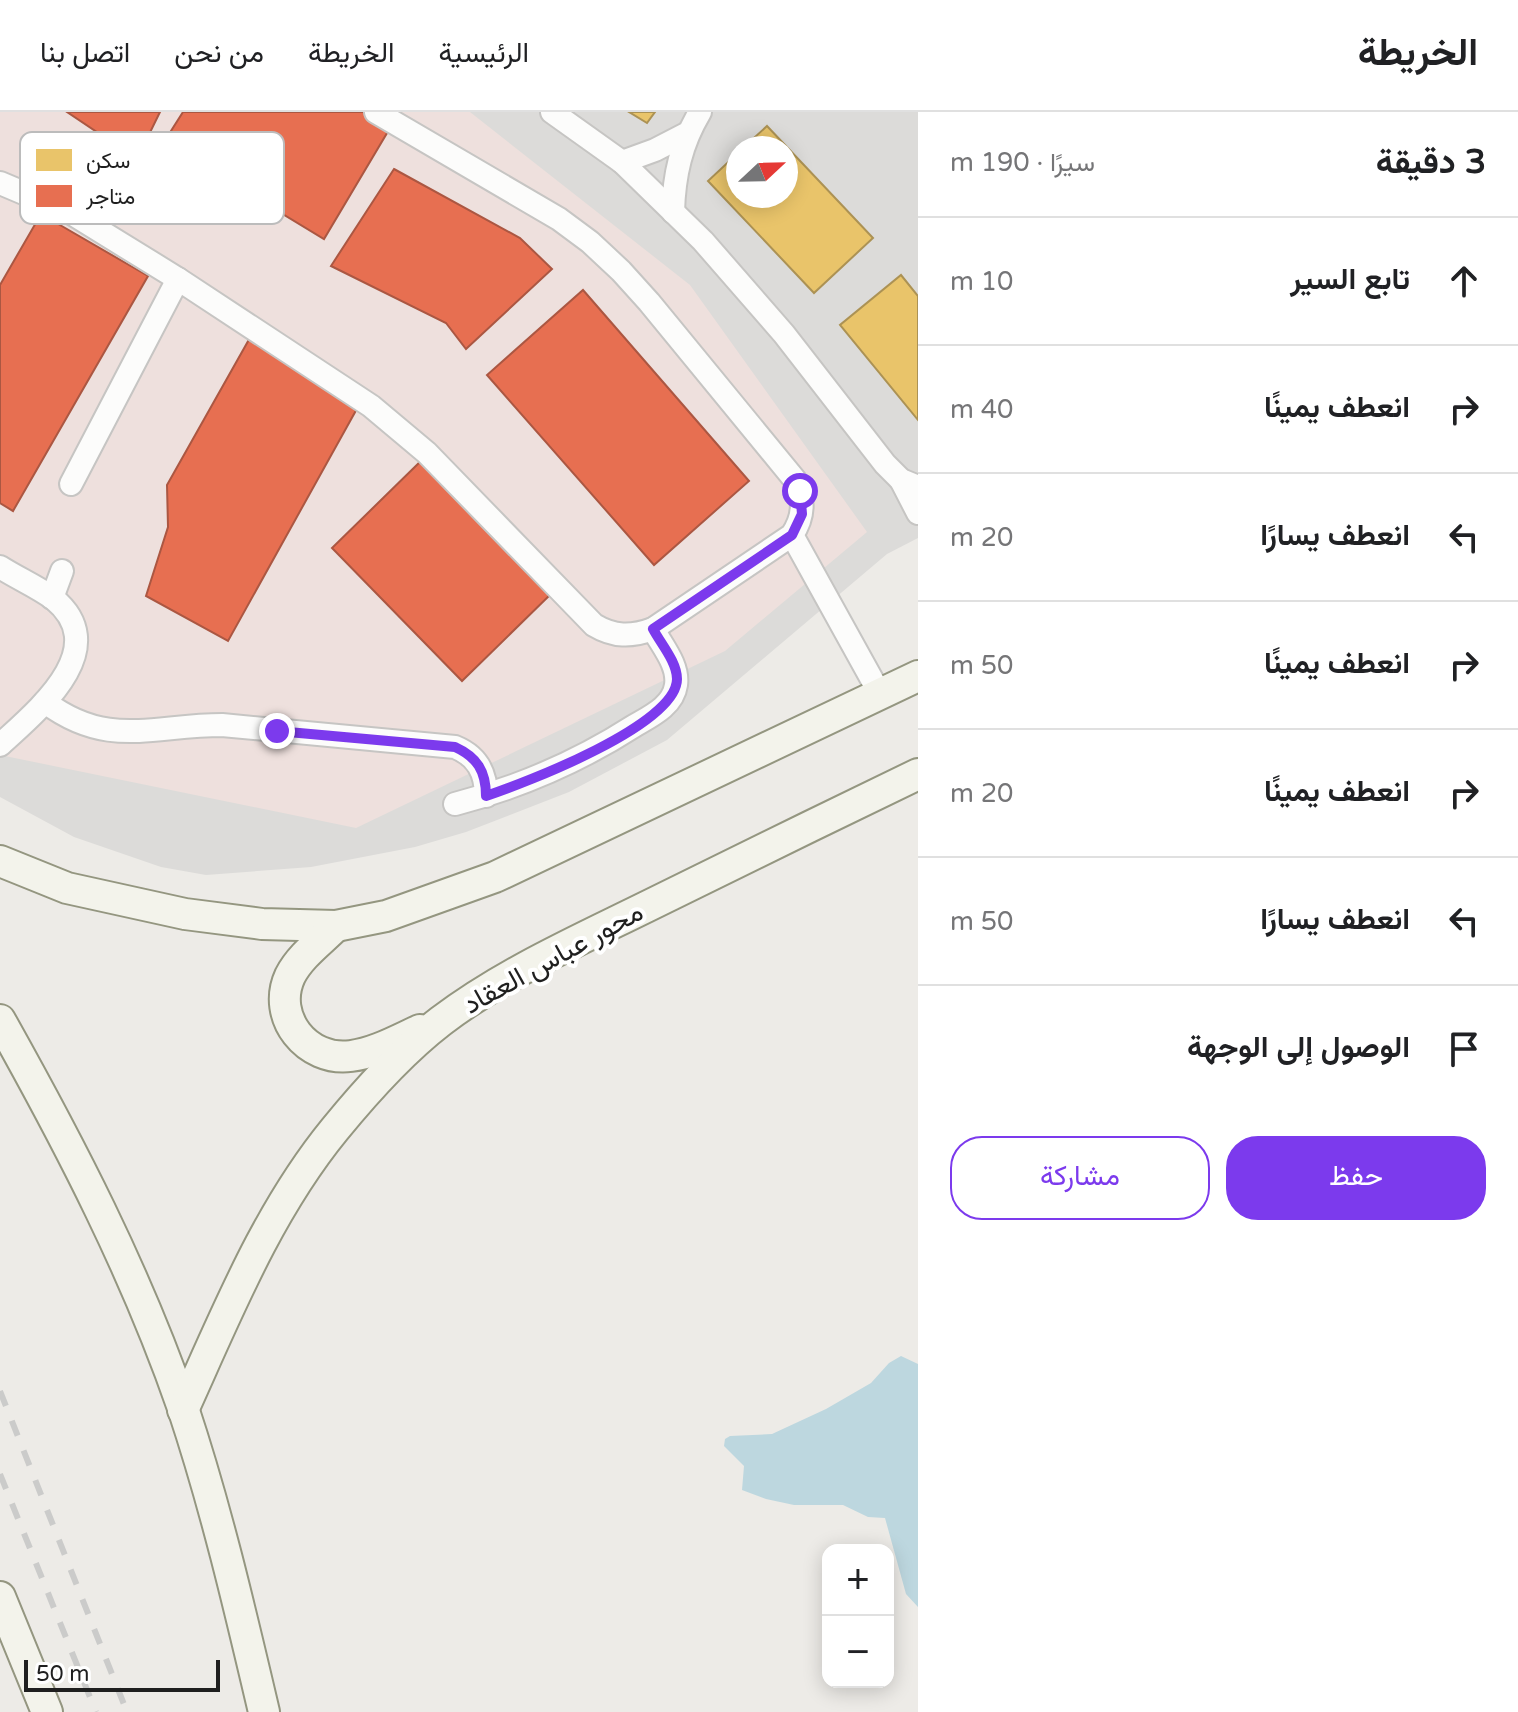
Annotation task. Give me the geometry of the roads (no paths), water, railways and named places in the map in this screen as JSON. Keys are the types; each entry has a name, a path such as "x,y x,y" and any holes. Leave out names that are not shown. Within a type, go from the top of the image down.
{"main road":[{"path":"0,861 67,888 185,914 262,924 336,926 386,916 495,877 918,676"},
{"name":"محور عباس العقاد","path":"183,1410 250,1263 290,1192 334,1130 385,1074 440,1022 503,980 570,944 918,774"},
{"path":"336,926 299,962 287,985 286,1011 290,1024 308,1046 321,1053 350,1057 369,1053 440,1022"},
{"path":"0,1020 63,1132 152,1327 183,1410 241,1616 264,1712"},
{"path":"0,1597 47,1712"}],"street":[{"path":"89,224 343,386 398,426 594,625 615,635 627,636 653,629 792,535 802,514 800,491 795,480 621,271 559,219 376,112"},
{"path":"552,112 622,162 703,241 784,334 885,464 910,484 918,513"},
{"path":"673,212 676,173 686,134 700,112"},
{"path":"622,162 686,134"},
{"path":"0,183 20,191"},
{"path":"71,484 178,279"},
{"path":"792,535 880,694"},
{"path":"0,567 52,598 66,611 75,631 76,649 70,668 45,702 0,745"},
{"path":"52,598 62,571"},
{"path":"455,804 559,769 600,748 667,704 676,689 676,671 653,629"},
{"path":"45,702 78,723 107,732 222,725 455,747 475,759 483,770 486,796"}],"water":[{"path":"901,1356 918,1364 918,1607 906,1594 885,1518 868,1517 843,1505 794,1505 742,1490 744,1466 724,1446 725,1439 730,1436 772,1434 826,1409 871,1383 889,1363"}],"railway":[{"path":"0,1391 127,1712"},
{"path":"0,1474 96,1712"}]}
